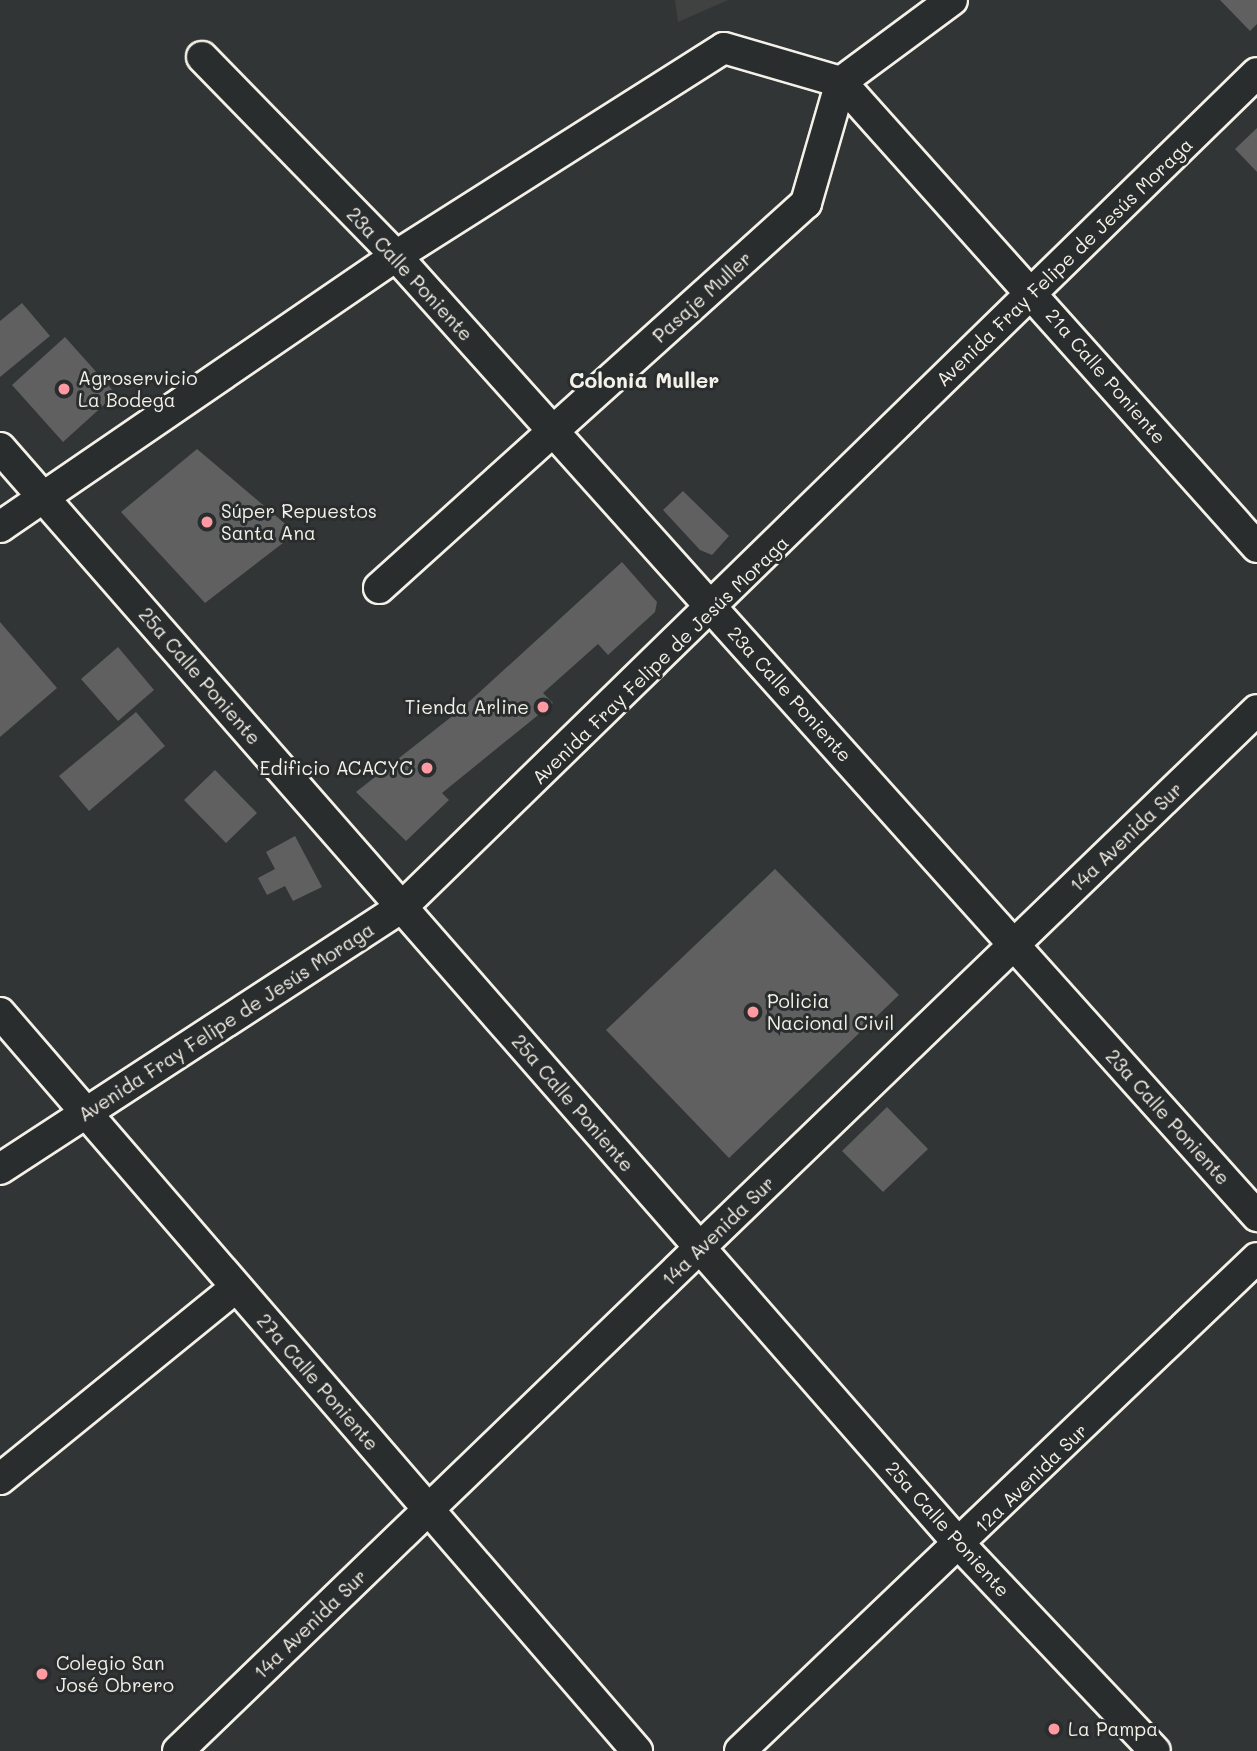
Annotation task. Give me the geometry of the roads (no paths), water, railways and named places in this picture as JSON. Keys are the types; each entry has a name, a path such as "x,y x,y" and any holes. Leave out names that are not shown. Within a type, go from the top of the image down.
{"street":[{"path":"0,527 396,256 724,48 841,82 953,0"},
{"name":"23a Calle Poniente","path":"202,57 396,256 1257,1216"},
{"name":"Avenida Fray Felipe de Jesús Moraga","path":"0,1169 402,907 714,608 1257,73"},
{"name":"21a Calle Poniente","path":"841,82 1033,293 1257,547"},
{"name":"Pasaje Muller","path":"379,588 806,204 841,82"},
{"name":"25a Calle Poniente","path":"0,448 961,1546 1155,1751"},
{"name":"14a Avenida Sur","path":"178,1751 1257,710"},
{"name":"27a Calle Poniente","path":"0,1013 637,1751"},
{"name":"12a Avenida Sur","path":"740,1751 961,1546 1257,1258"},
{"path":"0,1479 236,1287"}],"place":[{"name":"Agroservicio La Bodega","path":"64,389"},
{"name":"Súper Repuestos Santa Ana","path":"207,522"},
{"name":"Tienda Arline","path":"543,707"},
{"name":"Edificio ACACYC","path":"427,768"},
{"name":"Policia Nacional Civil","path":"753,1012"},
{"name":"Colegio San José Obrero","path":"42,1674"},
{"name":"La Pampa","path":"1054,1729"}],"district":[{"name":"Colonia Muller","path":"644,380"}]}
